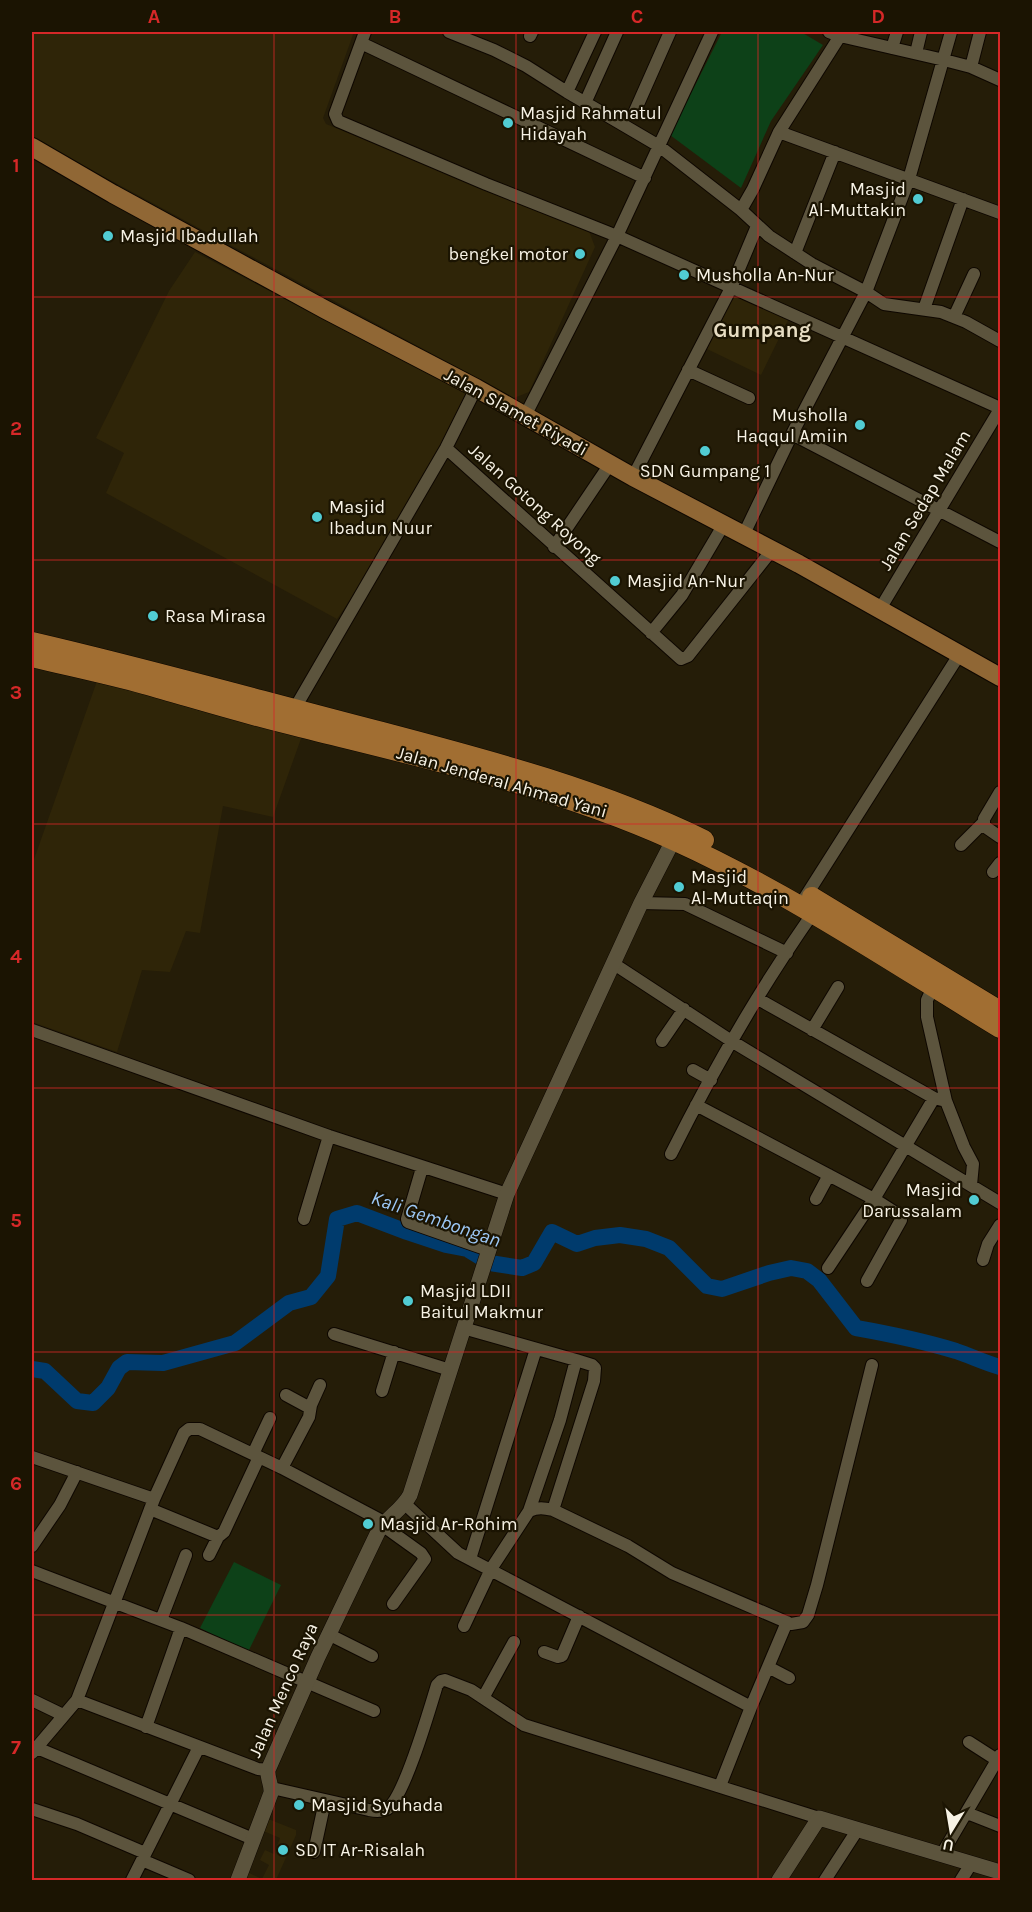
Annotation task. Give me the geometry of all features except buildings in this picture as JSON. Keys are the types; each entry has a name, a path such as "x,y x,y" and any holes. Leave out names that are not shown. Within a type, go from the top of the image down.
{"highway":[{"name":"Jalan Jenderal Ahmad Yani","path":"32,642 128,665 390,749 536,789 676,834 732,868 810,904 1000,1011"},
{"name":"Jalan Jenderal Ahmad Yani","path":"32,657 294,717"},
{"name":"Jalan Jenderal Ahmad Yani","path":"810,904 933,987 1000,1028"}],"main road":[{"name":"Jalan Slamet Riyadi","path":"33,151 326,310 476,388 633,477 744,534 959,655 1000,675"}],"street":[{"path":"448,32 494,50 526,66 659,146 741,210 769,236 888,306 941,312 1000,341"},
{"path":"567,92 595,32"},
{"path":"585,103 617,32"},
{"path":"635,111 670,32"},
{"path":"525,416 617,236 712,32"},
{"path":"892,48 897,32"},
{"path":"916,53 921,32"},
{"path":"744,534 792,434 866,292 909,179 951,32"},
{"path":"971,67 980,32"},
{"path":"741,210 779,132 834,34 855,35 892,48 971,67 1000,80"},
{"path":"645,178 363,37 335,114 338,121 486,184 617,236 1000,411"},
{"path":"779,132 1000,213"},
{"path":"795,253 835,152"},
{"path":"924,309 963,199"},
{"path":"633,477 731,288 757,226"},
{"path":"954,317 974,274"},
{"path":"688,370 749,398"},
{"path":"294,717 446,448 476,388"},
{"name":"Jalan Sedap Malam","path":"880,609 1000,411"},
{"path":"792,434 1000,542"},
{"name":"Jalan Gotong Royong","path":"446,448 681,659 688,657 772,550"},
{"path":"554,547 610,464"},
{"path":"651,633 682,595 724,524"},
{"path":"671,1155 696,1105 787,953 810,904 959,655"},
{"path":"961,845 984,822 1000,792"},
{"path":"984,822 986,828 1000,837"},
{"path":"384,1523 402,1507 422,1460 507,1194 641,903 676,834"},
{"path":"641,903 685,904 787,953"},
{"path":"614,964 733,1042 1000,1203"},
{"path":"812,1030 838,987"},
{"path":"933,987 927,1000 926,1010 940,1100 973,1164 971,1185"},
{"path":"758,999 940,1100"},
{"path":"662,1041 684,1009"},
{"path":"32,1030 329,1136 507,1194"},
{"path":"693,1070 711,1080"},
{"path":"828,1268 905,1146 940,1100"},
{"path":"696,1105 874,1198 899,1215 901,1221 867,1281"},
{"path":"304,1219 329,1136"},
{"path":"422,1168 408,1222 488,1252"},
{"path":"816,1199 829,1175"},
{"path":"984,1260 988,1244 1000,1225"},
{"path":"463,1328 592,1365 597,1371 553,1510"},
{"path":"334,1334 450,1370"},
{"path":"470,1559 536,1349"},
{"path":"382,1391 394,1352"},
{"path":"464,1626 491,1569 529,1511 560,1420 576,1360"},
{"path":"529,1511 543,1507 553,1510 628,1546 672,1573 786,1622 800,1624 808,1615 872,1365"},
{"path":"282,1468 309,1417 310,1408 320,1385"},
{"path":"286,1395 310,1408"},
{"path":"209,1555 218,1537 224,1532 270,1418"},
{"path":"253,1839 172,1804 34,1750 77,1700 152,1504 184,1433 189,1429 200,1429 282,1468 384,1523 421,1553 425,1559 393,1604"},
{"path":"32,1457 77,1472 152,1504 218,1537"},
{"path":"32,1546 60,1505 77,1472"},
{"path":"402,1507 454,1550 751,1707"},
{"name":"Jalan Menco Raya","path":"272,1788 268,1779 268,1770 328,1634 384,1523"},
{"path":"161,1620 186,1555"},
{"path":"32,1570 181,1628 374,1711"},
{"path":"544,1652 558,1657 562,1656 579,1616"},
{"path":"720,1786 786,1622"},
{"path":"146,1727 181,1628"},
{"path":"328,1634 372,1656"},
{"path":"483,1698 514,1642"},
{"path":"768,1667 789,1678"},
{"path":"238,1881 272,1788 369,1810 383,1810 392,1804 407,1773 439,1683 445,1680 483,1698 524,1725 819,1818 1000,1872"},
{"path":"32,1700 63,1715"},
{"path":"77,1700 199,1747 268,1770"},
{"path":"942,1854 999,1757 969,1742"},
{"path":"132,1881 199,1747"},
{"path":"314,1852 325,1801"},
{"path":"32,1809 77,1824 189,1881"},
{"path":"967,1813 1000,1826"},
{"path":"779,1881 819,1818"},
{"path":"825,1881 858,1829"},
{"path":"961,1881 971,1864"}],"shaded area":[{"path":"32,32 354,32 323,118 326,124 589,231 595,247 529,392 514,398 32,138"},
{"path":"195,252 471,396 407,516 337,619 106,493 124,453 96,438 169,291"},
{"path":"736,289 790,316 761,375 707,349"},
{"path":"97,681 303,733 273,817 223,806 200,933 186,931 170,972 142,970 117,1052 32,1022 32,865"},
{"path":"266,1818 296,1830 296,1835 276,1880 240,1880 245,1871 262,1879 269,1865 260,1860 265,1850 274,1854 280,1838 261,1830"}],"green space":[{"path":"722,32 801,32 823,45 771,121 741,188 670,135"},
{"path":"234,1562 281,1585 248,1652 200,1628"}],"waterway":[{"name":"Kali Gembongan","path":"32,1369 45,1371 77,1401 93,1403 108,1388 119,1368 127,1362 163,1363 235,1343 289,1303 311,1297 328,1276 337,1219 357,1213 446,1245 467,1249 490,1263 522,1268 534,1263 552,1232 577,1244 595,1238 620,1235 646,1239 669,1248 707,1286 722,1289 791,1268 807,1271 819,1280 856,1328 931,1344 1000,1367"}],"place":[{"name":"Masjid Rahmatul Hidayah","path":"508,123"},
{"name":"Masjid Al-Muttakin","path":"918,199"},
{"name":"Masjid Ibadullah","path":"108,236"},
{"name":"bengkel motor","path":"580,254"},
{"name":"Musholla An-Nur","path":"684,275"},
{"name":"Musholla Haqqul Amiin","path":"860,425"},
{"name":"SDN Gumpang 1","path":"705,451"},
{"name":"Masjid Ibadun Nuur","path":"317,517"},
{"name":"Masjid An-Nur","path":"615,581"},
{"name":"Rasa Mirasa","path":"153,616"},
{"name":"Masjid Al-Muttaqin","path":"679,887"},
{"name":"Masjid Darussalam","path":"974,1200"},
{"name":"Masjid LDII Baitul Makmur","path":"408,1301"},
{"name":"Masjid Ar-Rohim","path":"368,1524"},
{"name":"Masjid Syuhada","path":"299,1805"},
{"name":"SD IT Ar-Risalah","path":"283,1850"}],"district":[{"name":"Gumpang","path":"762,330"}]}
